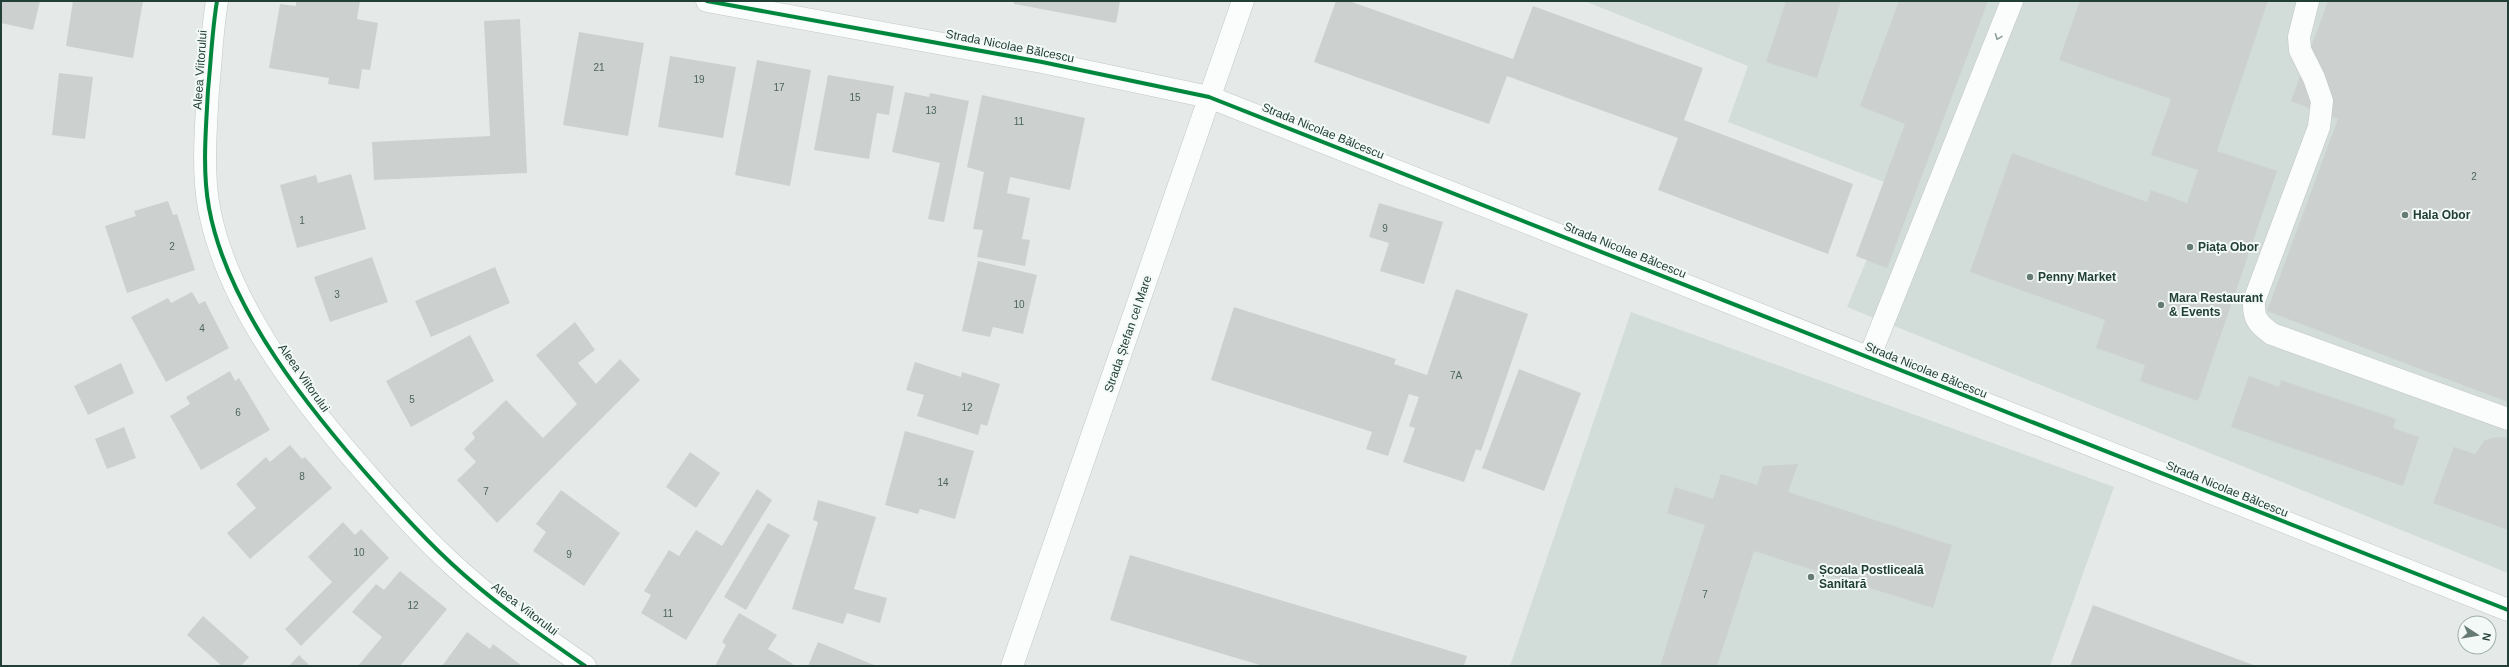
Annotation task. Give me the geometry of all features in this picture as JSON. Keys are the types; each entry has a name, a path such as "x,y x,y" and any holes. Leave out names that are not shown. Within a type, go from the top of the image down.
{"street":[{"name":"Aleea Viitorului","path":"217,1 204,144 209,207 219,250 245,305 291,380 338,443 401,512 452,564 516,617 585,666"},
{"name":"Strada Nicolae Bălcescu","path":"707,1 1042,62 1209,96 2508,610"},
{"name":"Strada Ștefan cel Mare","path":"1012,666 1243,1"},
{"path":"1870,358 2012,1"},
{"path":"2308,1 2299,36 2300,50 2314,78 2322,101 2319,127 2254,301 2254,314 2258,324 2272,334 2508,419"}],"shaded area":[{"name":"Piața Obor","path":"1584,1 2508,1 2508,573 1847,307 1897,187 1728,122 1748,66"},
{"name":"Școala Postliceală Sanitară","path":"1631,312 2114,487 2050,666 1510,666"}],"building":[{"path":"1,1 40,1 33,30 1,23"},
{"path":"73,1 143,1 133,58 66,46"},
{"path":"296,1 360,1 357,19 378,23 370,70 362,69 359,89 328,84 329,78 269,68 280,4 296,6"},
{"path":"1014,1 1120,1 1116,23 1014,4"},
{"path":"1336,1 1349,1 1513,59 1533,6 1703,68 1684,120 1853,184 1828,254 1658,190 1678,138 1507,76 1489,124 1314,62"},
{"path":"1786,1 1841,1 1817,78 1766,62"},
{"path":"1899,1 1988,1 1887,268 1856,256 1905,124 1860,106"},
{"path":"2080,1 2268,1 2217,151 2277,171 2198,401 2140,381 2145,365 2096,348 2105,320 1970,272 2012,153 2147,202 2151,190 2187,203 2198,170 2151,155 2171,99 2059,60"},
{"name":"Hala Obor","path":"2328,1 2508,1 2508,402 2267,311 2338,119 2291,101"},
{"path":"520,19 527,173 374,180 372,142 490,136 484,21"},
{"path":"579,32 644,43 628,136 563,125"},
{"path":"670,56 736,67 723,138 658,127"},
{"path":"757,60 811,70 790,186 735,175"},
{"path":"59,73 93,77 85,139 52,135"},
{"path":"828,75 894,86 889,115 877,113 869,159 814,150"},
{"path":"905,92 929,97 930,93 969,101 944,222 928,219 940,163 892,152"},
{"path":"982,95 1085,118 1070,190 1010,177 1007,193 1030,198 1022,239 1030,240 1025,266 977,257 983,230 973,229 984,172 967,167"},
{"path":"351,174 366,229 297,248 280,185 316,175 318,183"},
{"path":"168,201 173,215 177,214 195,270 127,293 105,226 136,216 134,211"},
{"path":"1379,203 1443,222 1424,284 1380,271 1389,243 1369,237"},
{"path":"372,257 388,302 330,322 314,277"},
{"path":"978,261 1037,275 1023,334 993,327 990,337 962,331"},
{"path":"495,267 510,303 431,337 415,301"},
{"path":"1456,289 1528,314 1481,451 1476,449 1464,482 1403,462 1415,428 1409,426 1419,397 1409,394 1388,456 1366,449 1372,432 1211,380 1234,307 1396,359 1394,364 1427,375"},
{"path":"192,292 199,304 205,301 229,348 166,382 131,317 168,298 171,303"},
{"path":"575,322 595,350 578,363 596,384 620,359 640,380 497,523 457,480 476,462 464,449 475,438 472,433 506,400 543,438 577,404 536,355"},
{"path":"470,335 494,381 411,427 386,381"},
{"path":"915,362 961,377 962,372 1000,384 987,426 981,424 978,435 917,416 924,395 906,390"},
{"path":"121,363 134,393 88,415 74,386"},
{"path":"1519,369 1581,393 1544,491 1482,468"},
{"path":"230,371 235,381 239,378 270,430 201,470 170,416 190,404 186,397"},
{"path":"2249,376 2279,387 2281,380 2396,419 2393,428 2419,437 2403,486 2231,427"},
{"path":"124,427 136,458 107,469 95,439"},
{"path":"905,431 974,451 955,519 920,509 918,514 885,505"},
{"path":"2497,437 2508,438 2508,530 2433,503 2454,447 2475,454 2485,440"},
{"path":"290,445 302,459 305,457 332,488 250,559 227,533 256,508 236,484 266,457 270,462"},
{"path":"690,452 720,473 696,508 666,487"},
{"name":"Școala Postliceală Sanitară","path":"1798,464 1788,492 1952,545 1933,608 1754,551 1717,666 1660,666 1705,525 1667,513 1675,487 1713,499 1721,474 1757,485 1763,466"},
{"path":"757,489 772,500 686,640 641,613 651,595 644,591 669,550 679,556 696,530 722,546"},
{"path":"561,490 620,533 584,586 533,551 546,532 536,524"},
{"path":"818,500 876,517 854,589 887,598 880,623 847,613 843,624 792,609 818,522 813,520"},
{"path":"343,522 355,535 361,529 389,558 301,646 285,629 332,582 308,557"},
{"path":"768,523 790,535 746,610 724,597"},
{"path":"1130,555 1467,656 1464,666 1263,666 1110,620"},
{"path":"400,571 447,609 400,666 358,666 382,637 352,612 376,584 384,590"},
{"path":"2093,605 2256,666 2070,666"},
{"path":"739,613 777,635 768,649 793,664 792,666 715,666 726,645 722,642"},
{"path":"203,616 249,657 241,666 222,666 187,635"},
{"path":"467,632 490,649 493,644 521,665 442,666"},
{"path":"818,642 874,665 874,666 808,666"},
{"path":"299,655 310,666 289,666"}],"cycle path":[{"path":"217,1 206,120 205,164 207,194 219,246 234,284 253,321 300,393 326,427 414,527 452,564 500,605 585,666"},
{"path":"707,1 1042,62 1209,97 2508,610"}],"place":[{"name":"Hala Obor","path":"2405,215"},
{"name":"Piața Obor","path":"2190,247"},
{"name":"Penny Market","path":"2030,277"},
{"name":"Mara Restaurant & Events","path":"2161,305"},
{"name":"Școala Postliceală Sanitară","path":"1811,577"}]}
